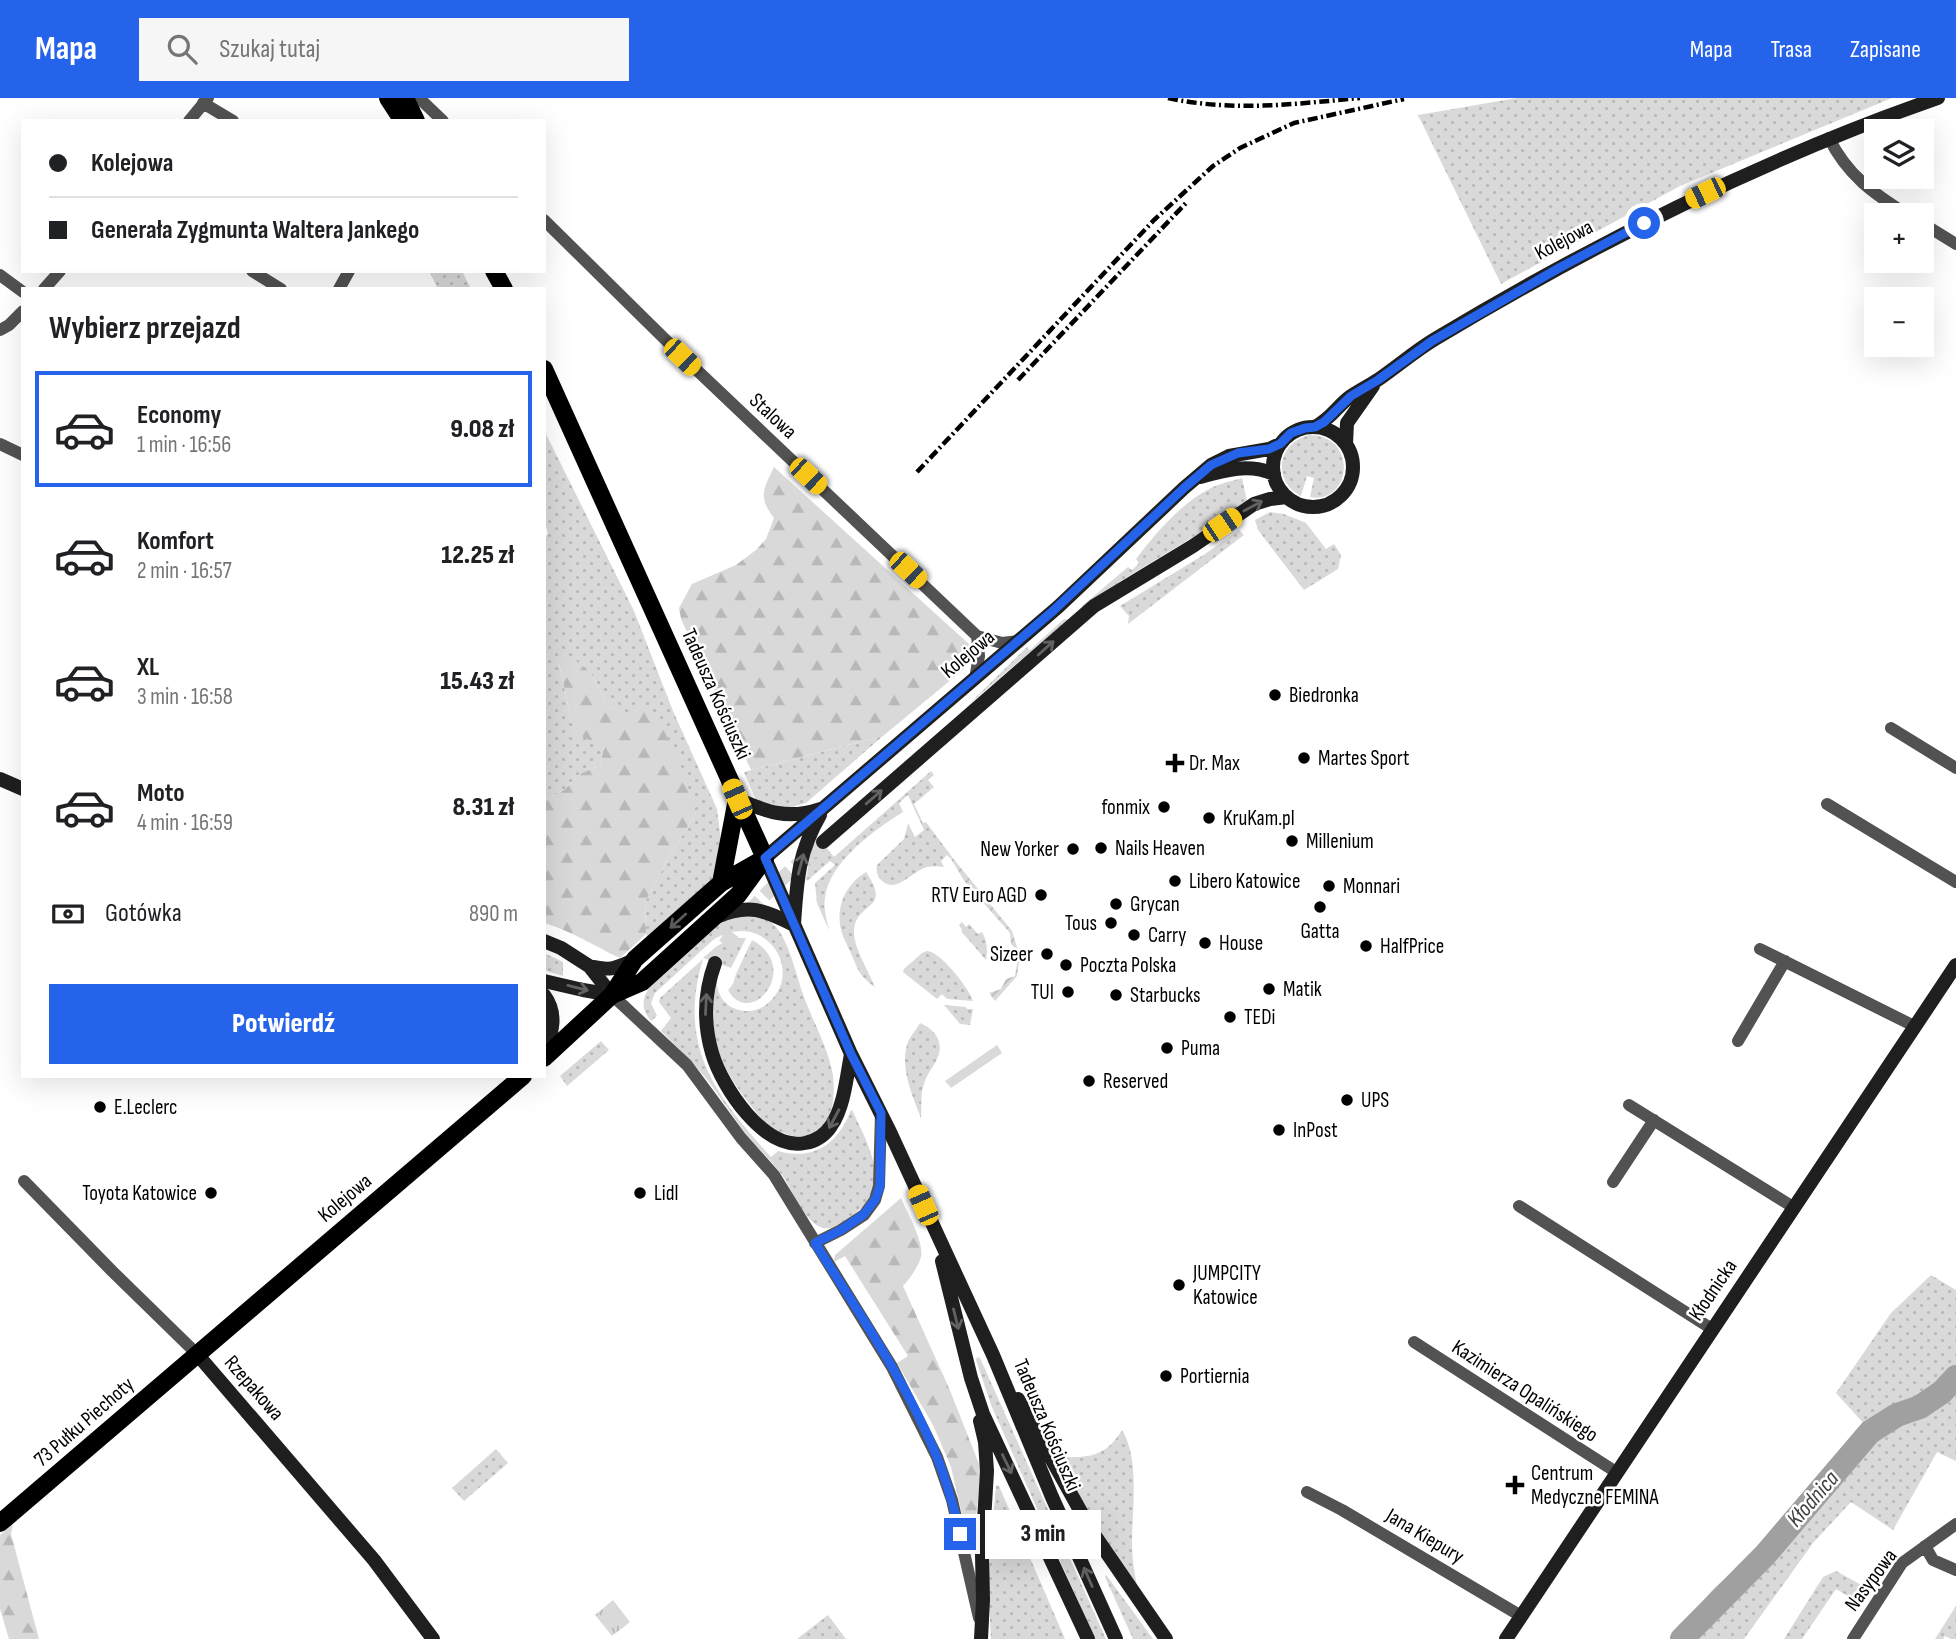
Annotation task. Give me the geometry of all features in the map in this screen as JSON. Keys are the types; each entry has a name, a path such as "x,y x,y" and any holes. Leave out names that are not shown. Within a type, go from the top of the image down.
{"main road":[{"path":"388,98 402,119"},
{"path":"405,98 415,119"},
{"name":"Tadeusza Kościuszki","path":"546,373 764,859"},
{"path":"721,883 737,799"},
{"name":"Kolejowa","path":"546,1055 612,995 635,960 721,883 764,859"},
{"name":"Kolejowa","path":"612,995 642,982 738,895 764,859"},
{"name":"Kolejowa","path":"197,1354 521,1078"},
{"name":"73 Pułku Piechoty","path":"0,1523 197,1354"}],"street":[{"path":"419,98 441,119"},
{"name":"Kolejowa","path":"1315,427 1330,418 1351,396 1378,380 1422,347 1592,250 1705,193 1829,138 1938,98"},
{"path":"190,119 206,100 230,119"},
{"path":"1829,138 1839,157 1855,176 1889,203"},
{"name":"Stalowa","path":"546,222 682,357 977,636"},
{"path":"1934,230 1956,244"},
{"path":"46,287 58,273"},
{"path":"255,273 278,287"},
{"path":"0,275 21,291"},
{"path":"0,330 21,313"},
{"name":"Kolejowa","path":"1346,444 1347,423 1378,380"},
{"path":"1315,427 1332,431 1346,444 1352,457 1353,471 1347,488 1339,497 1323,506 1311,507 1287,497 1280,490 1273,474 1274,459 1280,444 1291,433 1315,427"},
{"path":"0,444 21,454"},
{"name":"Kolejowa","path":"764,859 1019,641 1211,465 1228,456 1269,449 1280,444"},
{"name":"Kolejowa","path":"1196,478 1245,467 1260,468 1273,474"},
{"path":"823,842 1094,606 1254,504 1287,497"},
{"path":"975,679 979,656 977,636 1002,643 1019,641"},
{"path":"1891,728 1956,768"},
{"path":"0,779 21,788"},
{"path":"737,799 783,814 805,814 825,807"},
{"path":"1827,804 1956,882"},
{"path":"712,919 748,908 770,913 794,925 798,870 814,827 825,807"},
{"name":"Tadeusza Kościuszki","path":"764,859 851,1054 993,1355 1052,1497 1116,1639"},
{"path":"546,942 589,966 612,995 666,1044 700,1081 741,1138 774,1175 892,1367 937,1457 952,1500 981,1634"},
{"path":"1760,949 1914,1026"},
{"path":"589,966 615,969 635,960"},
{"path":"1738,1041 1785,961"},
{"path":"715,963 705,1006 712,1054 723,1077 745,1110 772,1136 781,1141 798,1144 814,1140 830,1128 839,1109 851,1054"},
{"name":"Kłodnicka","path":"1506,1639 1956,965"},
{"path":"546,981 612,995"},
{"path":"546,998 554,1023 546,1050"},
{"path":"1629,1105 1793,1207"},
{"path":"815,1243 863,1215 875,1200 880,1186 881,1113"},
{"path":"1613,1182 1654,1120"},
{"name":"Rzepakowa","path":"24,1181 197,1354 374,1559 433,1639"},
{"path":"1519,1206 1712,1329"},
{"name":"Tadeusza Kościuszki","path":"934,1229 971,1378 983,1414 1088,1639"},
{"name":"Kazimierza Opalińskiego","path":"1414,1342 1616,1472"},
{"path":"993,1355 1091,1530 1166,1639"},
{"path":"971,1378 985,1442 987,1471 981,1634"},
{"name":"Jana Kiepury","path":"1307,1492 1521,1616"},
{"name":"Nasypowa","path":"1853,1639 1902,1563 1956,1524"},
{"name":"Nasypowa","path":"1925,1546 1933,1560 1956,1570"}],"green space":[{"path":"1517,98 1892,98 1680,186 1501,284 1418,115"},
{"path":"430,273 463,273 470,287 437,287"},
{"path":"546,434 634,611 673,711 717,809 721,840 720,862 712,880 649,941 646,934 645,902 696,813 639,709 628,715 609,707 590,672 559,664 577,733 604,746 600,765 580,774 564,790 546,800"},
{"path":"1310,435 1326,439 1337,447 1343,458 1341,481 1334,491 1324,497 1310,497 1314,478 1307,476 1301,496 1291,489 1282,472 1285,453 1291,445"},
{"path":"774,467 970,645 971,658 964,669 883,736 751,770 681,619 679,608 692,584 736,565 766,539 774,518 764,499 764,493"},
{"path":"1242,478 1247,501 1082,606 1128,567 1132,570 1139,563 1136,559 1152,539 1190,501 1215,486"},
{"path":"1270,512 1284,514 1306,523 1326,549 1334,544 1341,555 1338,569 1304,590 1258,530 1255,520"},
{"path":"1239,530 1244,535 1128,624 1129,616 1120,606"},
{"path":"1064,619 1068,620 968,705 1027,647 1030,650"},
{"path":"570,656 590,672 609,707 628,714 639,709 650,709 659,718 683,771 696,813 645,902 646,934 620,958 546,924 546,800 564,790 580,774 600,765 604,747 577,734 559,663"},
{"path":"883,736 806,803 789,808 756,800 744,772"},
{"path":"931,771 934,775 928,780 934,787 914,804 923,823 926,822 951,859 947,855 941,861 944,867 921,869 898,884 887,884 880,878 877,865 904,839 908,823 915,837 924,830 908,795 899,803 903,812 855,848 835,872 828,885 825,902 829,930 817,903 815,883 835,865 830,861 807,881 806,879 810,856 818,837 834,857"},
{"path":"952,857 1012,931 1017,947 1019,962 1017,976 995,1001 989,993 1001,989 1006,979 1015,976 1018,958 1013,958 1014,947 1010,933 965,882"},
{"path":"866,872 876,894 874,901 855,923 854,934 875,987 859,971 840,924 840,909 845,894"},
{"path":"749,914 769,921 781,935 791,955 831,1066 832,1109 823,1127 806,1136 783,1133 761,1120 730,1076 712,1029 711,1012 716,979 719,994 724,1001 740,1010 757,1010 767,1004 778,991 783,976 781,961 774,948 763,937 749,932 732,932 713,940 655,993 651,1003 657,1016 651,1021 644,1009 649,988 721,921"},
{"path":"962,922 966,927 969,924 978,934 982,932 987,946 986,960 961,931 959,925"},
{"path":"733,938 746,938 731,968 703,958 717,946"},
{"path":"752,940 767,952 773,965 773,979 759,999 748,1003 737,1000 728,990"},
{"path":"927,951 939,957 953,971 973,1001 947,999 942,994 937,999 903,972"},
{"path":"546,954 563,962 563,976 546,971"},
{"path":"703,959 696,990 698,1044 718,1090 771,1157 778,1151 803,1154 823,1147 832,1141 852,1110 871,1153 875,1182 871,1195 862,1207 837,1226 818,1226 806,1215 781,1173 746,1134 714,1088 661,1031 671,1018 659,1002 660,998"},
{"path":"944,1005 973,1009 970,1025 960,1024"},
{"path":"920,1023 934,1033 940,1047 923,1088 921,1118 908,1080 905,1061 908,1042"},
{"path":"601,1041 609,1050 567,1086 560,1076"},
{"path":"997,1045 1002,1053 951,1088 945,1081"},
{"path":"901,1198 918,1235 921,1250 918,1265 903,1286 949,1388 981,1469 972,1557 951,1467 933,1425 897,1363 908,1356 845,1256 834,1262 835,1255"},
{"path":"1931,1275 1956,1290 1956,1461 1937,1452 1893,1530 1851,1502 1813,1543 1744,1639 1671,1639 1713,1589 1773,1537 1865,1425 1836,1393 1891,1313"},
{"path":"977,1357 980,1358 1106,1639 1095,1639 991,1405"},
{"path":"1122,1430 1128,1442 1133,1470 1132,1548 1137,1586 1131,1582 1073,1488 1060,1460 1064,1457 1082,1457 1098,1453 1110,1445"},
{"path":"496,1449 508,1463 464,1501 452,1488"},
{"path":"996,1485 999,1486 1065,1639 991,1639 988,1580"},
{"path":"13,1524 11,1534 39,1639 9,1639 0,1609 0,1535"},
{"path":"1836,1571 1865,1587 1856,1601 1836,1589 1802,1639 1784,1639 1823,1577"},
{"path":"1106,1575 1153,1639 1133,1639"},
{"path":"613,1600 630,1622 612,1636 595,1615"},
{"path":"1956,1606 1956,1639 1945,1636 1943,1639 1935,1639"},
{"path":"828,1615 846,1639 797,1639"}],"waterway":[{"name":"Kłodnica","path":"1682,1639 1765,1555 1870,1432 1897,1415 1920,1407 1942,1392 1956,1377"}],"tunnel":[{"path":"715,963 749,912 823,842"}],"railway":[{"path":"1168,98 1240,106 1360,98"},
{"path":"917,472 1154,220 1213,166 1240,148 1294,123 1404,99"},
{"path":"1018,380 1186,203"}],"place":[{"name":"Biedronka","path":"1275,695"},
{"name":"Martes Sport","path":"1304,758"},
{"name":"Dr. Max","path":"1175,763"},
{"name":"fonmix","path":"1164,807"},
{"name":"KruKam.pl","path":"1209,818"},
{"name":"Millenium","path":"1292,841"},
{"name":"Nails Heaven","path":"1101,848"},
{"name":"New Yorker","path":"1073,849"},
{"name":"Libero Katowice","path":"1175,881"},
{"name":"Monnari","path":"1329,886"},
{"name":"RTV Euro AGD","path":"1041,895"},
{"name":"Grycan","path":"1116,904"},
{"name":"Gatta","path":"1320,907"},
{"name":"Tous","path":"1111,923"},
{"name":"Carry","path":"1134,935"},
{"name":"House","path":"1205,943"},
{"name":"HalfPrice","path":"1366,946"},
{"name":"Sizeer","path":"1047,954"},
{"name":"Poczta Polska","path":"1066,965"},
{"name":"Matik","path":"1269,989"},
{"name":"TUI","path":"1068,992"},
{"name":"Starbucks","path":"1116,995"},
{"name":"TEDi","path":"1230,1017"},
{"name":"Puma","path":"1167,1048"},
{"name":"Reserved","path":"1089,1081"},
{"name":"UPS","path":"1347,1100"},
{"name":"E.Leclerc","path":"100,1107"},
{"name":"InPost","path":"1279,1130"},
{"name":"Toyota Katowice","path":"211,1193"},
{"name":"Lidl","path":"640,1193"},
{"name":"JUMPCITY Katowice","path":"1179,1285"},
{"name":"Portiernia","path":"1166,1376"},
{"name":"Centrum Medyczne FEMINA","path":"1515,1485"}],"route":[{"path":"960,1534 937,1457 918,1417 892,1367 815,1243 863,1215 875,1200 880,1186 881,1113 851,1054 765,858 1054,610 1211,465 1238,453 1269,449 1280,444 1291,433 1324,422 1351,396 1378,380 1422,347 1559,268 1644,223"}]}
